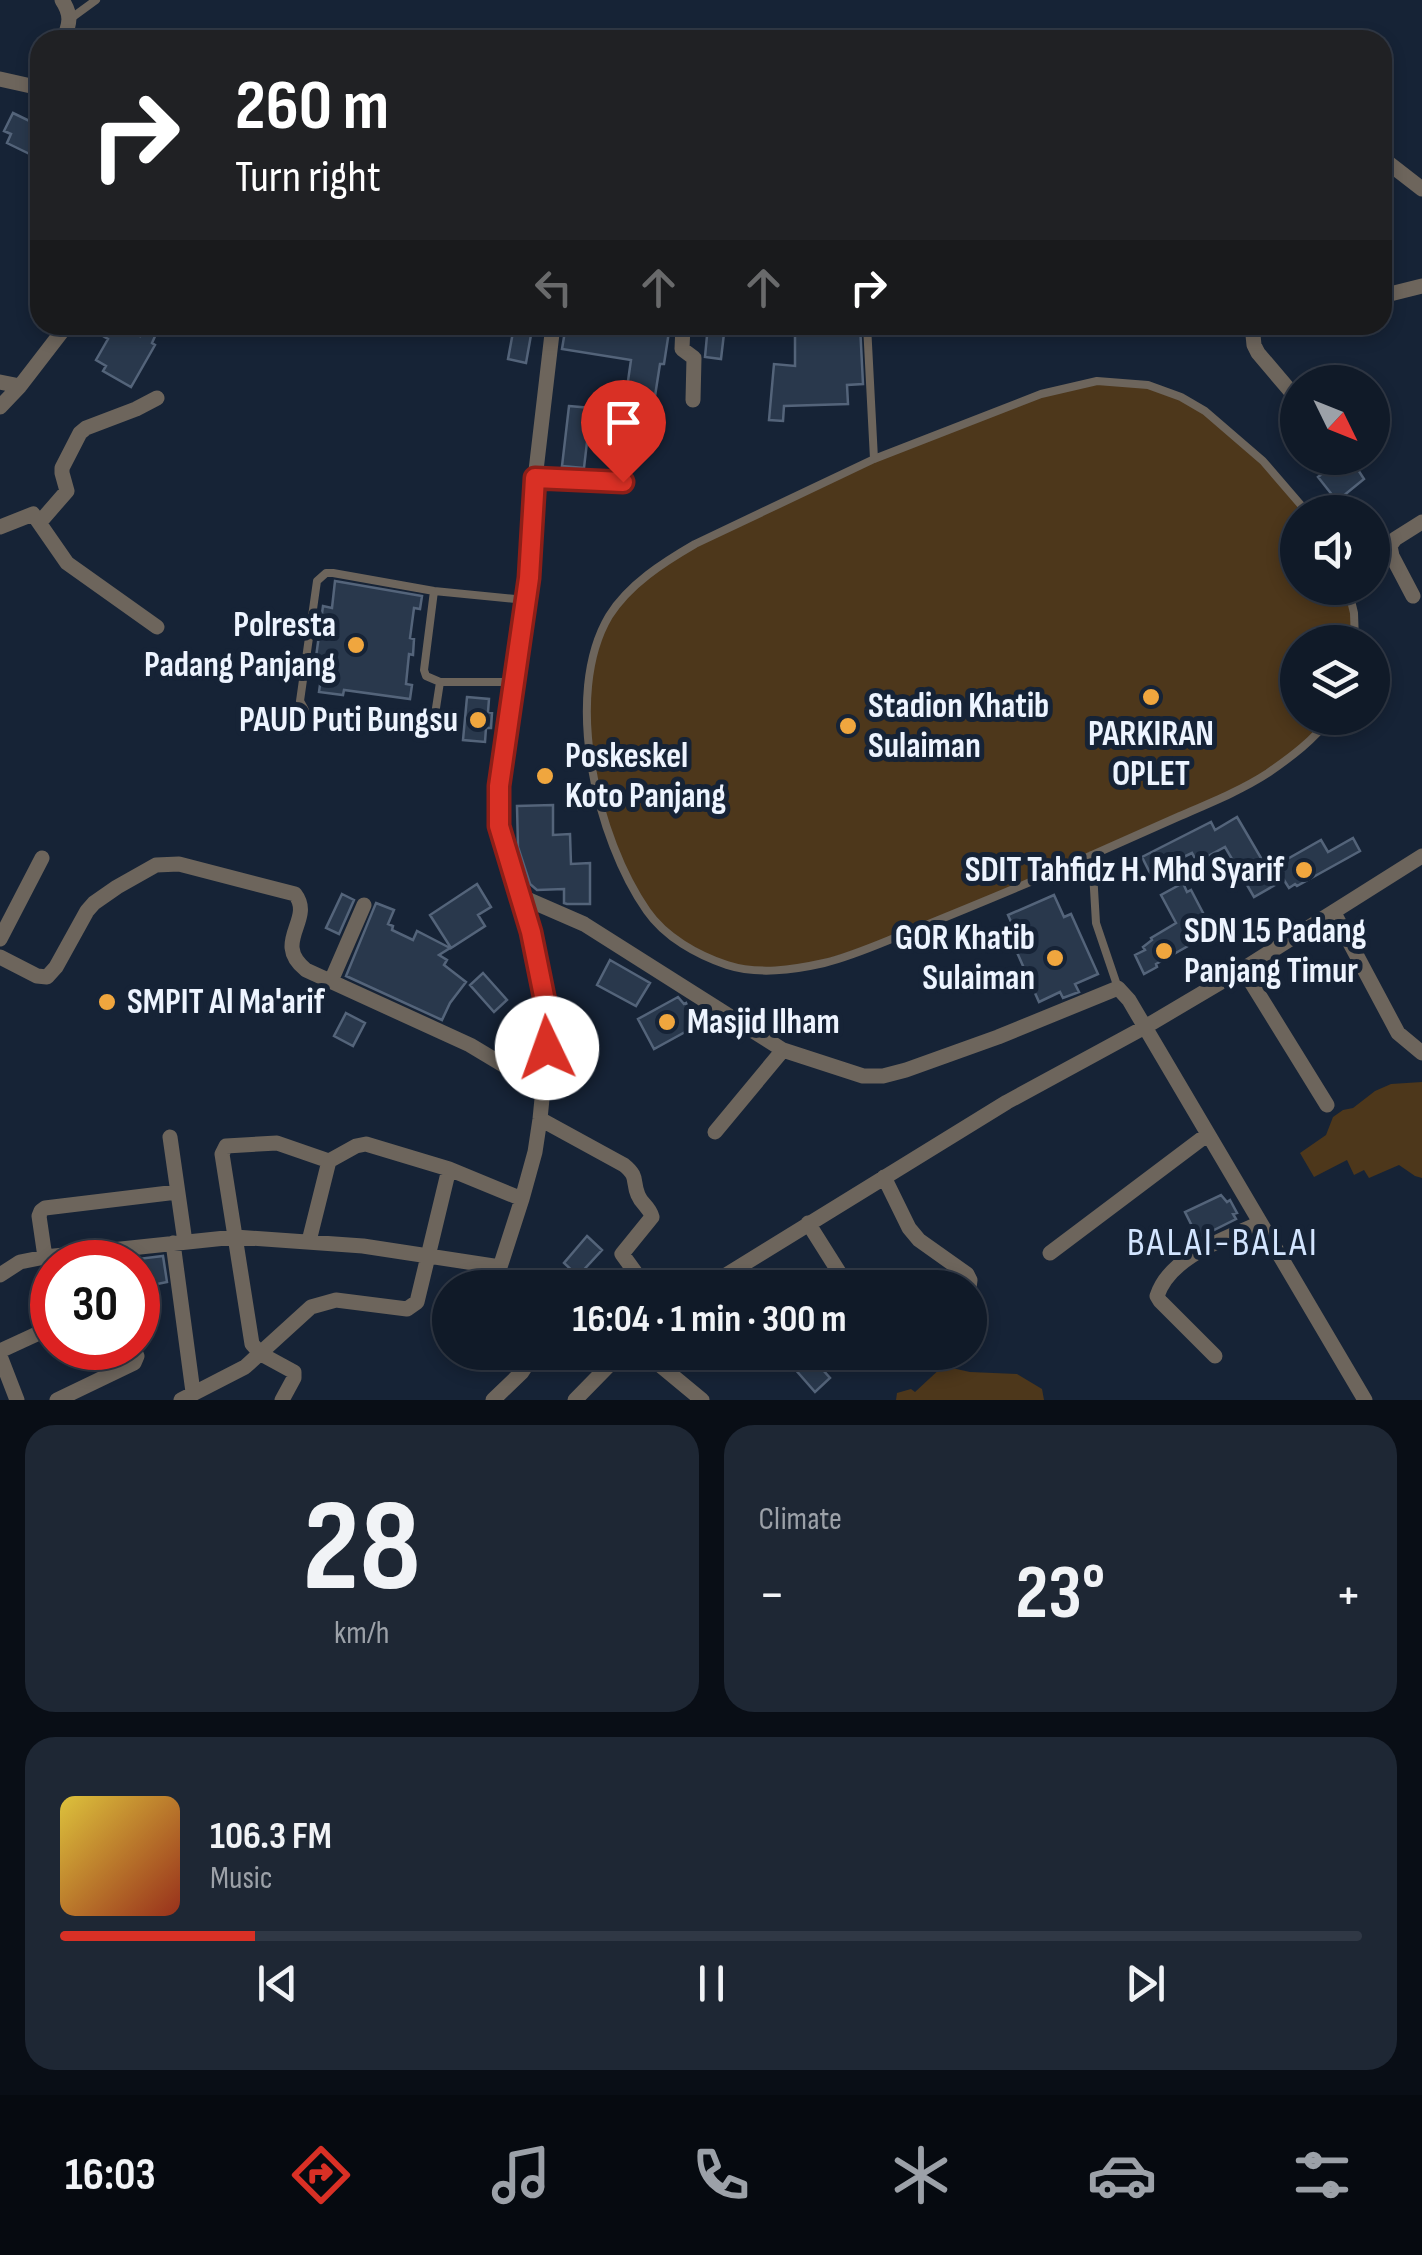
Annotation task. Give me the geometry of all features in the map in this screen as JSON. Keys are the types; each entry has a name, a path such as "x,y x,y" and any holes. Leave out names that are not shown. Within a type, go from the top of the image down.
{"street":[{"path":"62,0 70,19 67,30"},
{"path":"0,79 30,86"},
{"path":"1392,166 1422,189"},
{"path":"1392,294 1422,286"},
{"path":"0,407 59,335"},
{"path":"160,1244 235,1237 309,1241 500,1268 522,1200 540,1120 547,1048 546,1006 522,896 499,826 499,786 529,578 535,478 552,335"},
{"path":"683,335 682,349 694,358 693,400"},
{"path":"1253,335 1258,353 1280,379"},
{"path":"0,382 20,386"},
{"path":"40,522 67,491 62,468 80,433 157,398"},
{"path":"0,527 30,513 67,563 157,626"},
{"path":"1413,596 1390,546 1422,522"},
{"path":"734,1270 1008,1102 1243,969 1422,856"},
{"path":"0,939 42,858"},
{"path":"0,957 36,976 47,976 87,911 103,896 156,865 179,864 294,894 301,907 293,956 306,970 470,1045 544,1084"},
{"path":"522,896 584,924 784,1050 863,1076 883,1076 998,1037 1118,988 1129,1000 1365,1400"},
{"path":"331,981 364,904"},
{"path":"1334,913 1398,1033 1422,1054"},
{"path":"1243,969 1327,1105"},
{"path":"715,1132 784,1050"},
{"path":"540,1120 624,1165 635,1175 638,1196 650,1208 652,1217 622,1254 634,1270"},
{"path":"1050,1253 1208,1134"},
{"path":"170,1136 177,1192 187,1396 238,1371 310,1306 336,1300 407,1309 414,1306 448,1169"},
{"path":"282,1400 294,1372 261,1354 252,1344 222,1154 226,1146 277,1143 330,1161"},
{"path":"309,1241 330,1161 366,1144 448,1169 522,1200"},
{"path":"884,1177 909,1228 919,1240 961,1270"},
{"path":"43,1240 39,1216 45,1208 177,1192"},
{"path":"808,1223 837,1270"},
{"path":"1215,1356 1160,1301 1158,1291 1195,1254 1260,1223"},
{"path":"0,1276 30,1260"},
{"path":"18,1400 0,1353 30,1337"},
{"path":"57,1400 119,1370"},
{"path":"493,1400 523,1370"},
{"path":"575,1400 604,1370"},
{"path":"666,1370 702,1400"}],"lane":[{"path":"70,19 96,0"},
{"path":"868,335 874,458"},
{"path":"1292,495 1263,461 1205,412 1165,390 1134,382 1088,382 1051,390 874,458 668,560 628,592 607,620 590,669 586,718 609,832 648,912 670,935 714,960 756,971 808,966 848,956 980,904 1255,781 1316,735"},
{"path":"535,478 623,482"},
{"path":"440,682 434,720 428,728 316,722 310,718 300,701 314,589 322,576 333,573 524,600"},
{"path":"434,590 426,676 440,682 514,682"},
{"path":"1092,855 1098,935 1118,988"}],"shaded area":[{"path":"1088,383 1135,384 1161,391 1209,416 1251,451 1290,495 1280,495 1280,605 1350,605 1352,613 1352,625 1280,625 1280,735 1311,735 1276,764 1243,784 1172,819 839,955 800,965 752,969 713,957 671,934 643,902 622,861 601,796 591,746 589,703 593,668 603,633 619,606 635,588 674,559 738,525 932,437"},
{"path":"1422,1082 1422,1178 1399,1165 1369,1178 1364,1170 1354,1175 1347,1160 1314,1177 1300,1153 1326,1135 1333,1117 1391,1084"},
{"path":"939,1370 961,1370 1017,1374 1042,1389 1044,1400 896,1400 897,1393 911,1389 915,1392"}],"building":[{"path":"13,113 30,121 30,154 7,143 11,134 4,131"},
{"path":"101,335 156,335 152,343 155,345 131,387 103,371 106,366 96,360 108,339"},
{"path":"512,335 531,335 526,363 508,359"},
{"path":"564,335 668,335 655,396 627,388 631,360 562,349"},
{"path":"707,335 724,335 721,359 705,357"},
{"path":"795,335 861,335 863,384 847,385 848,404 784,406 783,421 769,420 774,364 795,366"},
{"path":"569,406 591,408 584,468 562,466"},
{"path":"1361,475 1364,479 1344,495 1332,495 1318,477"},
{"path":"335,581 422,596 420,609 414,608 410,638 414,639 413,655 409,654 406,684 412,685 410,699 344,690 343,695 319,692 324,657 316,657 323,606 332,608"},
{"name":"PAUD Puti Bungsu","path":"467,697 489,699 491,728 486,728 485,742 463,740"},
{"path":"553,805 553,835 570,834 571,864 590,863 590,904 564,903 564,889 537,890 530,884 518,847 517,806"},
{"path":"1237,817 1268,870 1321,840 1328,852 1353,838 1360,851 1297,886 1289,888 1284,880 1254,897 1225,847 1197,862 1192,853 1150,873 1142,857 1211,822 1215,830"},
{"path":"1183,883 1187,892 1191,890 1213,932 1144,974 1135,955 1145,950 1143,947 1151,938 1176,923 1161,895"},
{"path":"477,884 491,907 478,915 485,926 451,948 430,915"},
{"path":"342,894 354,900 339,934 326,928"},
{"name":"GOR Khatib Sulaiman","path":"1054,895 1064,917 1071,914 1098,974 1075,984 1079,992 1063,998 1060,992 1039,1002 1012,941 1018,938 1008,915"},
{"path":"376,903 394,910 388,924 393,926 392,930 413,940 417,931 450,948 439,955 447,960 444,965 466,982 442,1020 346,976"},
{"path":"610,960 650,983 636,1006 597,985"},
{"path":"483,973 507,1000 494,1012 470,985"},
{"name":"Masjid Ilham","path":"678,997 686,1003 696,1026 654,1049 638,1019"},
{"path":"346,1013 365,1023 353,1046 334,1036"},
{"path":"1221,1195 1227,1202 1230,1200 1236,1219 1198,1238 1185,1212"},
{"path":"587,1236 602,1250 584,1270 572,1270 564,1263"},
{"path":"160,1256 167,1282 160,1283"},
{"path":"796,1370 823,1370 830,1378 815,1392"}],"place":[{"name":"Polresta Padang Panjang","path":"356,645"},
{"name":"PARKIRAN OPLET","path":"1151,697"},
{"name":"PAUD Puti Bungsu","path":"478,720"},
{"name":"Stadion Khatib Sulaiman","path":"848,726"},
{"name":"Poskeskel Koto Panjang","path":"545,776"},
{"name":"SDIT Tahfidz H. Mhd Syarif","path":"1304,870"},
{"name":"SDN 15 Padang Panjang Timur","path":"1164,951"},
{"name":"GOR Khatib Sulaiman","path":"1055,958"},
{"name":"SMPIT Al Ma'arif","path":"107,1002"},
{"name":"Masjid Ilham","path":"667,1022"}],"district":[{"name":"BALAI-BALAI","path":"1223,1243"}],"route":[{"path":"547,1048 546,1006 531,932 499,826 499,786 529,578 535,478 623,482"}]}
